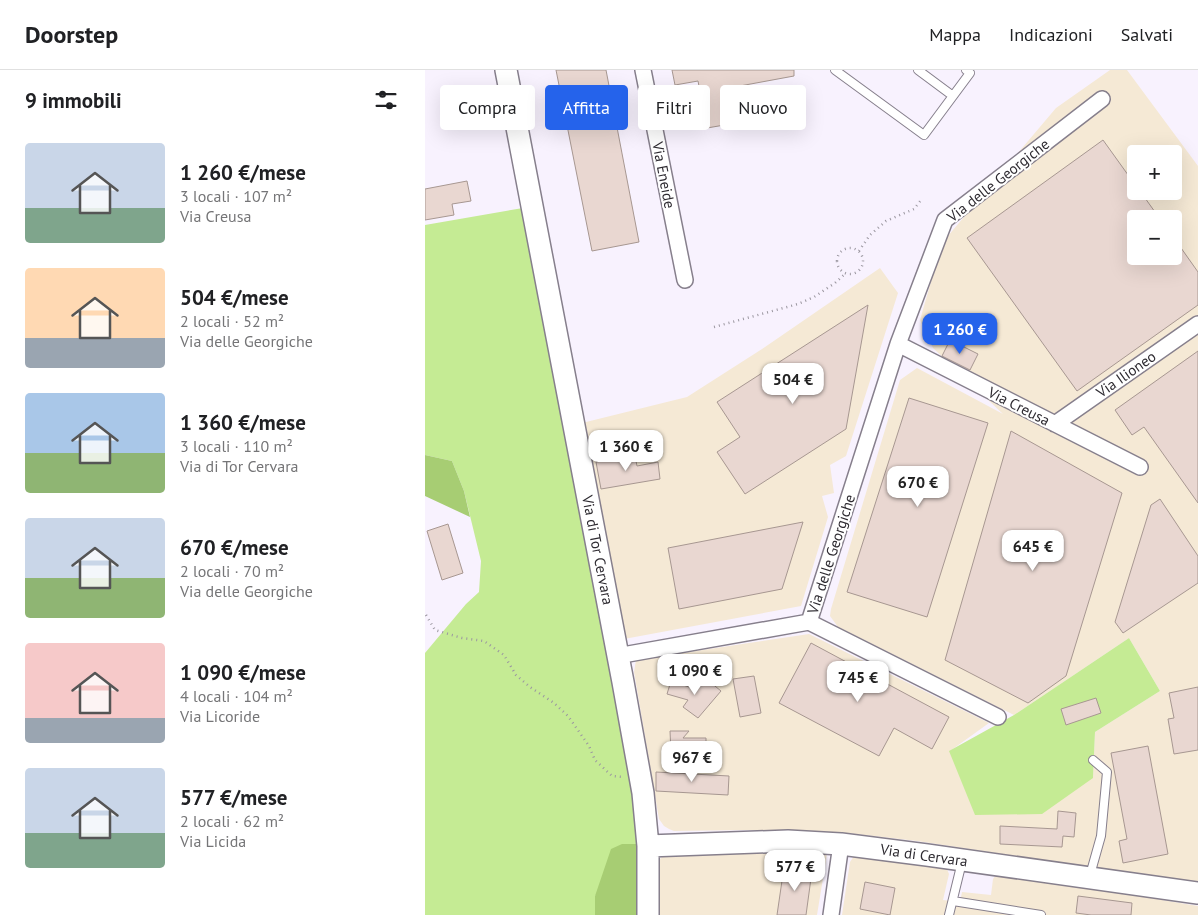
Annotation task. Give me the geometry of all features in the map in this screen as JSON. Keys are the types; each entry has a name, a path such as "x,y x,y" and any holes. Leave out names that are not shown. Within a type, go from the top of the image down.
{"street":[{"name":"Via di Tor Cervara","path":"506,70 643,793 648,846 648,915"},
{"name":"Via Eneide","path":"643,70 685,280"},
{"name":"Via delle Georgiche","path":"809,622 898,344 945,220 1102,99"},
{"name":"Via Ilioneo","path":"1055,424 1198,324"},
{"name":"Via Creusa","path":"898,344 1140,467"},
{"path":"617,656 809,622 999,717"},
{"name":"Via di Cervara","path":"648,846 787,841 841,844 1198,892"},
{"path":"831,915 841,844"}],"lane":[{"path":"835,70 924,135 970,73 966,70"},
{"path":"918,70 953,96"},
{"path":"1089,878 1101,836 1107,772 1093,760"},
{"path":"949,915 963,860"},
{"path":"953,901 1041,915"}],"path":[{"path":"859,250 870,234 886,221 914,209 921,200"},
{"path":"850,247 859,250 863,259 861,268 854,274 845,274 837,268 836,258 841,250 850,247"},
{"path":"714,327 798,304 835,284 845,274"},
{"path":"427,615 435,630 461,638 485,641 504,655 516,675 568,716 589,746 595,760 612,776 623,777 639,774"}],"shaded area":[{"path":"1110,70 1127,70 1198,166 1198,882 917,841 847,833 748,830 674,831 664,826 659,819 634,672 636,660 809,634 989,723 950,751 1093,778 1095,732 1160,691 1129,638 1014,715 838,627 830,616 900,380 917,368 1003,414 933,348 920,320 942,243 1056,108"},
{"path":"880,268 898,293 846,456 830,465 834,493 822,496 828,517 801,606 624,639 582,423 687,397 765,347"},
{"path":"786,850 827,854 817,915 658,915 660,859 664,855"},
{"path":"856,853 946,867 949,874 943,900 960,902 962,892 991,895 993,879 996,875 1085,887 1198,906 1198,915 842,915 850,862"}],"green space":[{"path":"523,208 628,750 638,844 595,896 595,915 425,915 425,653 466,604 479,592 481,561 464,491 452,461 425,455 425,225"},
{"path":"425,455 452,461 464,491 470,517 425,496"},
{"path":"1129,638 1160,691 1095,732 1093,778 1042,814 975,815 949,751 1014,715"},
{"path":"622,844 638,844 640,915 595,915 595,896 611,849"}],"building":[{"path":"556,70 606,70 609,85 559,85"},
{"path":"672,70 794,70 794,76 745,85 720,85 720,126 710,127 710,85 699,85 698,81 675,85"},
{"path":"568,130 618,130 639,242 592,251"},
{"path":"1103,140 1127,173 1127,200 1146,200 1154,210 1127,210 1127,265 1182,265 1182,249 1198,272 1198,305 1077,391 967,238"},
{"path":"467,181 471,201 452,204 454,215 425,220 425,189"},
{"path":"868,305 846,429 745,494 717,452 740,437 717,402"},
{"path":"950,340 978,354 970,370 942,356"},
{"path":"1198,351 1198,503 1144,427 1132,435 1115,410"},
{"path":"909,398 988,423 927,617 847,592"},
{"path":"1011,431 1122,493 1066,676 1028,703 945,660"},
{"path":"635,456 637,466 658,462 660,479 601,489 596,462"},
{"path":"1160,499 1198,556 1198,583 1123,633 1115,622 1151,505"},
{"path":"803,522 782,589 679,609 668,548"},
{"path":"448,524 463,573 442,580 427,531"},
{"path":"811,643 949,717 932,749 894,728 879,756 779,703"},
{"path":"754,676 761,713 740,717 733,679"},
{"path":"704,677 721,691 698,718 683,707 688,700 667,694 671,681 695,689"},
{"path":"1198,687 1198,750 1174,754 1168,719 1174,718 1169,693"},
{"path":"1096,698 1101,713 1066,725 1061,709"},
{"path":"670,731 689,731 683,738 706,738 706,752 678,752 678,744 671,753"},
{"path":"1148,746 1168,854 1123,863 1119,841 1127,839 1111,753"},
{"path":"656,772 729,776 728,795 656,791"},
{"path":"1058,811 1076,813 1074,837 1063,836 1062,847 1000,844 1000,826 1057,829"},
{"path":"784,867 812,871 806,915 777,915"},
{"path":"865,882 895,888 890,915 860,909"},
{"path":"1078,896 1132,903 1131,915 1076,913"}]}
